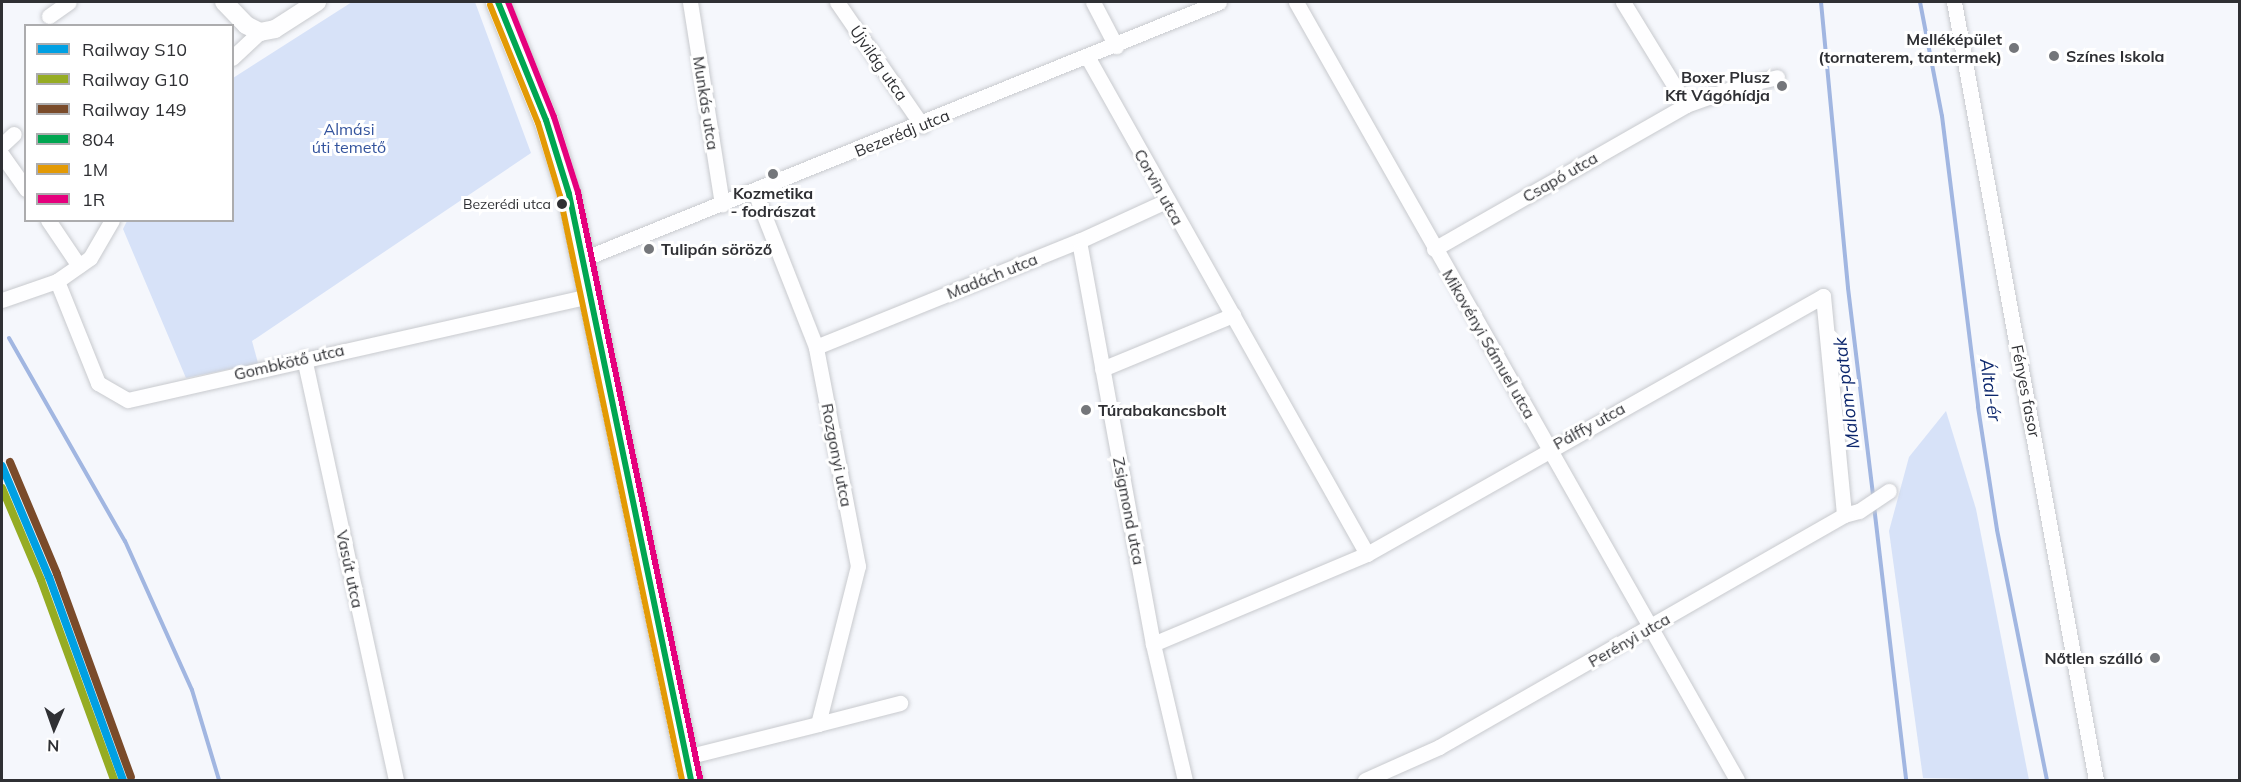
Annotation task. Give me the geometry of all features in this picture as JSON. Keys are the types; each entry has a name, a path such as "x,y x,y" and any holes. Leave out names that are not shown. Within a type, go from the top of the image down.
{"main road":[{"path":"498,2 552,139 583,258 689,769"}],"street":[{"path":"50,16 69,2"},
{"path":"224,2 246,25 260,32"},
{"path":"234,56 260,32 274,29 317,2"},
{"name":"Munkás utca","path":"690,2 722,204"},
{"name":"Újvilág utca","path":"837,2 922,125"},
{"path":"1094,2 1116,46"},
{"name":"Bezerédj utca","path":"583,258 922,125 1220,2"},
{"name":"Mikovényi Sámuel utca","path":"1296,2 1737,780"},
{"path":"1623,2 1686,105"},
{"name":"Fényes fasor","path":"1954,2 2096,780"},
{"name":"Corvin utca","path":"1088,58 1166,201 1233,315 1367,554"},
{"name":"Csapó utca","path":"1434,249 1686,105 1739,86 1777,77"},
{"path":"2,145 14,134"},
{"path":"2,155 24,186"},
{"name":"Rozgonyi utca","path":"755,192 816,347 858,566 818,724"},
{"name":"Madách utca","path":"816,347 1079,241 1166,201"},
{"path":"49,222 79,266"},
{"path":"2,300 57,281 79,266 90,258 111,222"},
{"name":"Zsigmond utca","path":"1079,241 1153,644 1185,780"},
{"name":"Gombkötő utca","path":"57,281 98,383 128,400 304,358 591,296"},
{"name":"Pálffy utca","path":"1153,644 1367,554 1548,449 1823,296 1852,513"},
{"path":"1102,369 1233,315"},
{"name":"Vasút utca","path":"304,358 396,780"},
{"name":"Perényi utca","path":"1365,780 1439,747 1652,628 1889,491"},
{"path":"689,769 818,724 900,703"}],"green space":[{"name":"Almási úti temető","path":"352,2 475,2 531,153 252,341 258,363 186,378 123,229 126,222 234,222 234,77"},
{"path":"1946,411 1976,509 2029,780 1923,778 1889,531 1909,457"}],"waterway":[{"name":"Malom-patak","path":"1821,2 1848,288 1873,496"},
{"name":"Által-ér","path":"1920,2 1942,116 1978,407 1997,530 2047,780"},
{"path":"9,338 125,541 192,690 219,780"},
{"name":"Malom-patak","path":"1874,506 1906,780"}],"rail line":[{"name":"149","path":"10,462 57,574 131,777"},
{"name":"S10","path":"2,466 49,577 123,780"},
{"name":"G10","path":"2,488 41,580 114,780"}],"transit line":[{"name":"804","path":"498,2 546,120 569,194 691,780"},
{"name":"1R","path":"508,2 554,117 578,192 700,778"},
{"name":"1M","path":"490,5 538,123 560,196 682,780"}],"place":[{"name":"Melléképület (tornaterem, tantermek)","path":"2014,48"},
{"name":"Színes Iskola","path":"2054,56"},
{"name":"Boxer Plusz Kft Vágóhídja","path":"1782,86"},
{"name":"Kozmetika - fodrászat","path":"773,174"},
{"name":"Bezerédi utca","path":"562,204"},
{"name":"Tulipán söröző","path":"649,249"},
{"name":"Túrabakancsbolt","path":"1086,410"},
{"name":"Nőtlen szálló","path":"2155,658"}]}
